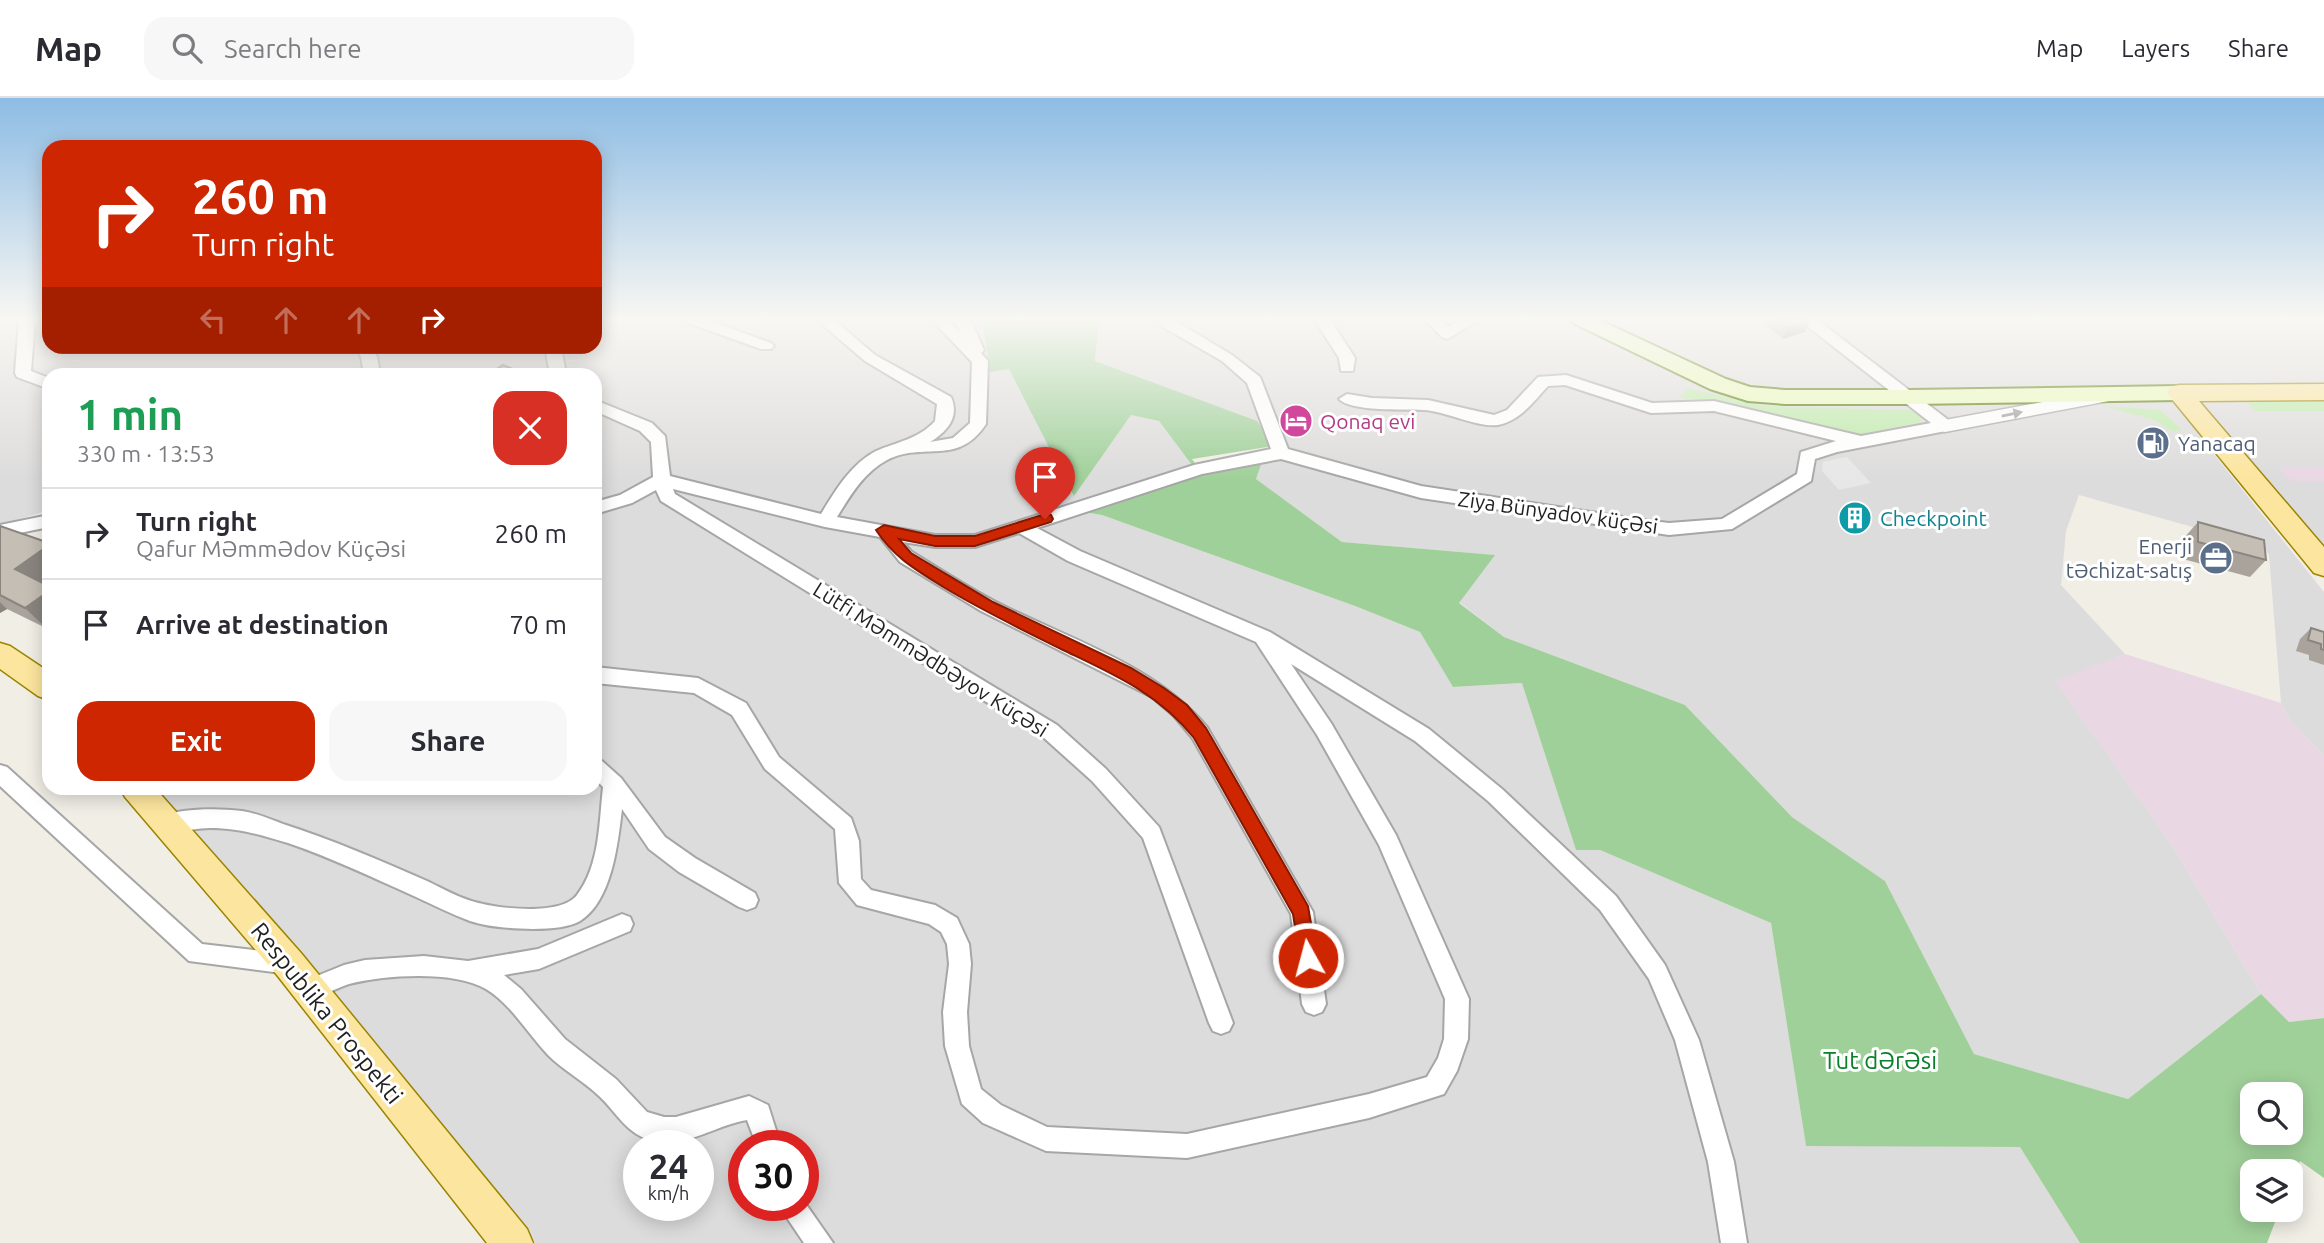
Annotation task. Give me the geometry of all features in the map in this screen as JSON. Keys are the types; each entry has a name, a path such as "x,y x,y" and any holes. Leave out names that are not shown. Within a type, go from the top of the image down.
{"main road":[{"path":"1693,372 1748,394 1785,397 2324,392"},
{"path":"2181,395 2324,566"},
{"path":"0,654 42,683"},
{"name":"Respublika Prospekti","path":"142,795 300,977 513,1243"}],"street":[{"path":"825,521 857,476 881,456 934,433 944,424 948,412 945,401 895,372"},
{"path":"904,448 943,449 956,445 973,433 980,413 980,372"},
{"path":"602,506 626,499 662,480 825,521 935,541 975,541 1178,475 1243,458 1280,453 1254,381 1244,372"},
{"path":"1877,372 1945,426"},
{"path":"23,373 42,381"},
{"name":"Ziya Bünyadov küçəsi","path":"1348,399 1372,403 1428,405 1495,420 1513,414 1544,381 1566,380 1651,408 1714,406 1863,442"},
{"name":"Ziya Bünyadov küçəsi","path":"1280,453 1421,492 1669,529 1726,525 1805,477 1807,456 1863,442 2116,394"},
{"path":"602,408 646,427 659,440 662,480"},
{"name":"Lütfi Məmmədbəyov Küçəsi","path":"662,480 667,497 1050,731 1099,775 1152,833 1221,1023"},
{"path":"0,531 42,522"},
{"path":"1021,527 1074,556 1263,637 1422,734 1495,795 1608,903 1657,972 1687,1040 1721,1162 1734,1243"},
{"path":"884,530 906,557 988,606 1125,673 1159,692 1181,710 1200,733 1302,912 1314,1003"},
{"path":"602,676 698,685 739,709 772,763 844,824 848,841 850,883 865,898 935,915 949,925 958,944 960,964 955,1012 957,1046 971,1096 992,1114 1046,1139 1187,1146 1369,1106 1435,1086 1449,1063 1456,1039 1457,999 1388,841 1324,729 1263,637"},
{"path":"602,773 642,819 657,843 687,865 747,900"},
{"path":"0,774 197,954 300,977 348,975 380,969 438,968 463,971 496,983 565,1055 618,1096 631,1118 640,1125 661,1131 728,1111 750,1108 759,1114 764,1130"},
{"path":"165,823 208,819 244,820 330,848 472,912 550,918 572,914 585,902 598,878 607,850 614,784"},
{"path":"463,971 539,959 622,924"},
{"path":"803,1221 820,1243"}],"shaded area":[{"path":"0,372 42,372 42,512 0,525"},
{"path":"602,372 1011,372 1074,495 1131,415 1159,421 1199,474 1080,511 1102,515 1420,632 1453,687 1523,683 1576,850 1600,850 1771,923 1806,1145 2020,1147 2080,1243 536,1243 158,795 602,795"},
{"path":"1119,372 2324,372 2324,567 2227,450 2205,443 2324,592 2324,756 2291,721 2281,703 2269,555 2266,550 2260,546 2079,495 2066,531 2061,585 2125,654 2056,682 2172,845 2261,994 2128,1099 1974,1054 1885,881 1792,817 1685,705 1504,637 1459,602 1494,555 1342,542 1256,479 1263,459 1274,446"},
{"path":"1847,457 1871,483 1839,490 1822,471 1823,462"},
{"path":"2278,467 2324,467 2324,481 2291,481"},
{"path":"2125,654 2281,703 2291,721 2324,756 2324,1018 2289,1022 2261,994 2172,845 2055,681"}],"green space":[{"name":"Tut dərəsi","path":"1011,372 1126,372 1257,421 1274,446 1192,459 1202,472 1263,459 1256,479 1342,542 1495,555 1459,603 1504,637 1685,705 1792,817 1885,881 1974,1054 2128,1099 2261,994 2289,1022 2324,1018 2324,1178 2303,1163 2303,1159 2240,1159 2240,1222 2275,1222 2267,1243 2080,1243 2020,1147 1806,1146 1771,923 1600,850 1576,850 1522,683 1453,687 1420,632 1102,515 1078,511 1198,473 1159,421 1131,415 1074,496"},
{"path":"1688,388 1763,406 1909,410 1919,414 1922,422 1856,435 1723,401 1679,398"},
{"path":"2324,401 2324,411 2255,411 2248,402"},
{"path":"2105,406 2160,410 2182,430 2172,431 2154,420"}],"building":[{"path":"2198,522 2264,540 2266,560 2198,542"},
{"path":"0,526 42,541 42,550 15,569 42,582 42,596 25,608 0,595"},
{"path":"2311,628 2324,632 2324,650 2321,649 2321,644 2308,640"}],"place":[{"name":"Qonaq evi","path":"1296,421"},
{"name":"Yanacaq","path":"2153,443"},
{"name":"Checkpoint","path":"1855,518"},
{"name":"Enerji təchizat-satış","path":"2216,558"}],"route":[{"path":"1045,519 975,541 935,541 884,530 906,557 988,606 1125,673 1159,692 1181,710 1200,733 1302,912 1308,958"}]}
